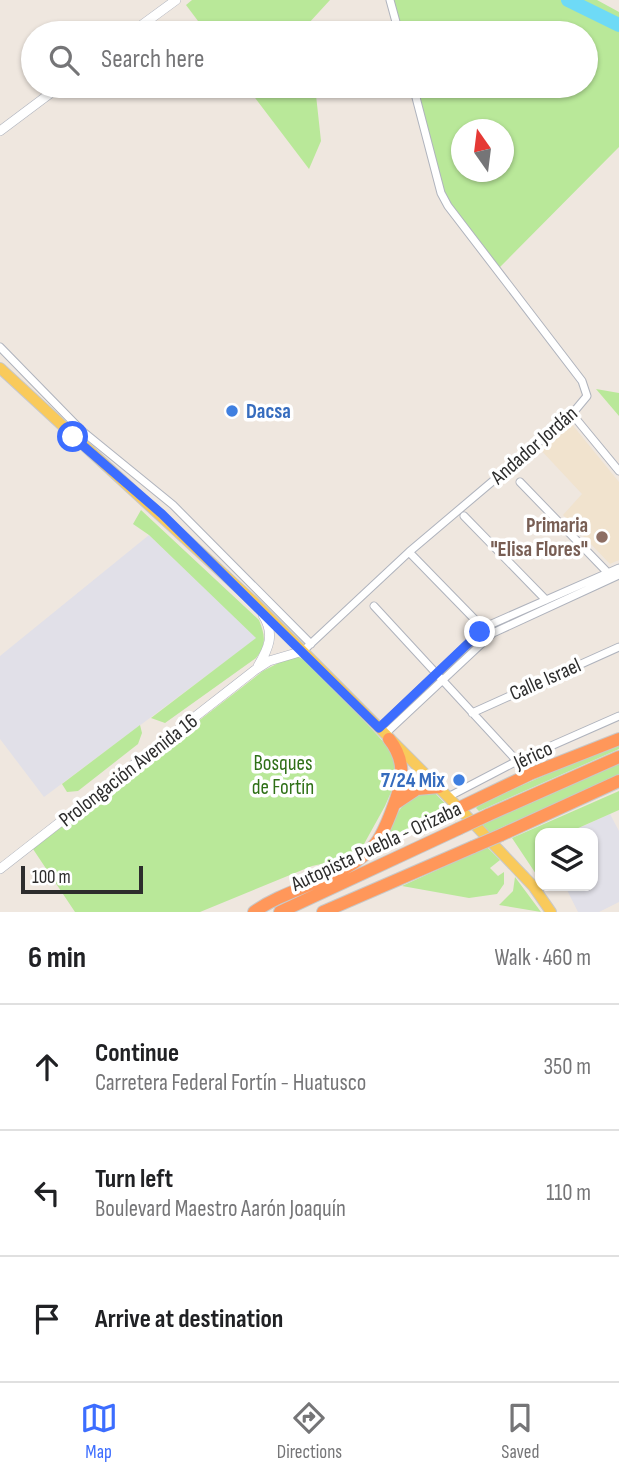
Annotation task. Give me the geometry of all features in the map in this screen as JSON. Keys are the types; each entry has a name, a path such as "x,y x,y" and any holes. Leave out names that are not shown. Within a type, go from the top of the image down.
{"highway":[{"path":"254,912 360,858 380,836 394,805 402,771 400,752 384,734"},
{"path":"459,808 530,774 619,739"},
{"name":"Autopista Puebla - Orizaba","path":"280,912 619,757"},
{"name":"Autopista Puebla - Orizaba","path":"323,912 619,781"},
{"path":"394,805 417,789 444,792"},
{"path":"342,912 362,895"}],"main road":[{"path":"0,368 254,602 307,647 384,734 444,792 533,886 551,912"}],"street":[{"path":"147,21 176,0"},
{"path":"390,0 396,21"},
{"path":"0,131 44,98"},
{"name":"Andador Jordán","path":"307,647 409,552 572,414 587,396 586,387 448,206 441,193 416,98"},
{"path":"0,347 81,430 173,505 307,647 270,661 255,670"},
{"path":"572,414 619,471"},
{"path":"520,482 613,575"},
{"path":"464,516 552,606"},
{"path":"409,552 487,632"},
{"path":"487,632 552,606 613,575 619,568"},
{"path":"384,734 487,632 545,599 613,575"},
{"path":"254,602 271,631 265,654 255,670"},
{"path":"374,606 517,761"},
{"name":"Calle Israel","path":"472,713 619,647"},
{"name":"Prolongación Avenida 16","path":"0,869 255,670"},
{"name":"Jérico","path":"444,792 619,716"}],"shaded area":[{"path":"570,422 619,482 619,560 610,564 563,515 582,494 539,448"},
{"path":"149,535 257,638 44,797 0,739 0,656"},
{"path":"610,814 619,831 619,902 599,912 578,912 568,891 598,891 598,828 579,828"}],"green space":[{"path":"192,0 330,0 311,21 198,21 186,5"},
{"path":"390,0 597,0 619,12 619,147 498,269 441,193 416,98 598,98 598,21 396,21"},
{"path":"255,98 316,98 321,141 309,169"},
{"path":"596,389 619,393 619,416"},
{"path":"141,510 259,620 264,635 262,649 256,658 165,723 151,718 256,638 149,535 133,524"},
{"name":"Bosques de Fortín","path":"298,657 310,662 391,750 396,761 395,783 364,844 340,860 312,866 200,912 75,912 33,849 263,671 288,658"},
{"path":"140,725 142,733 138,744 78,791 67,792 62,784"},
{"path":"619,743 619,749 479,811 476,808 481,803"},
{"path":"619,764 619,775 489,833 481,825"},
{"path":"433,791 456,815 438,819 385,843 401,808 412,798"},
{"path":"619,791 619,810 578,828 535,828 535,872 512,838"},
{"path":"487,847 500,860 490,868 498,876 504,872 504,884 497,894 469,898 402,886"},
{"path":"515,877 541,912 499,905 513,891"}],"waterway":[{"path":"568,0 619,25"}],"place":[{"name":"Dacsa","path":"232,411"},
{"name":"Primaria \"Elisa Flores\"","path":"602,537"},
{"name":"7/24 Mix","path":"459,780"}],"route":[{"path":"73,437 162,514 379,728 480,632"}]}
